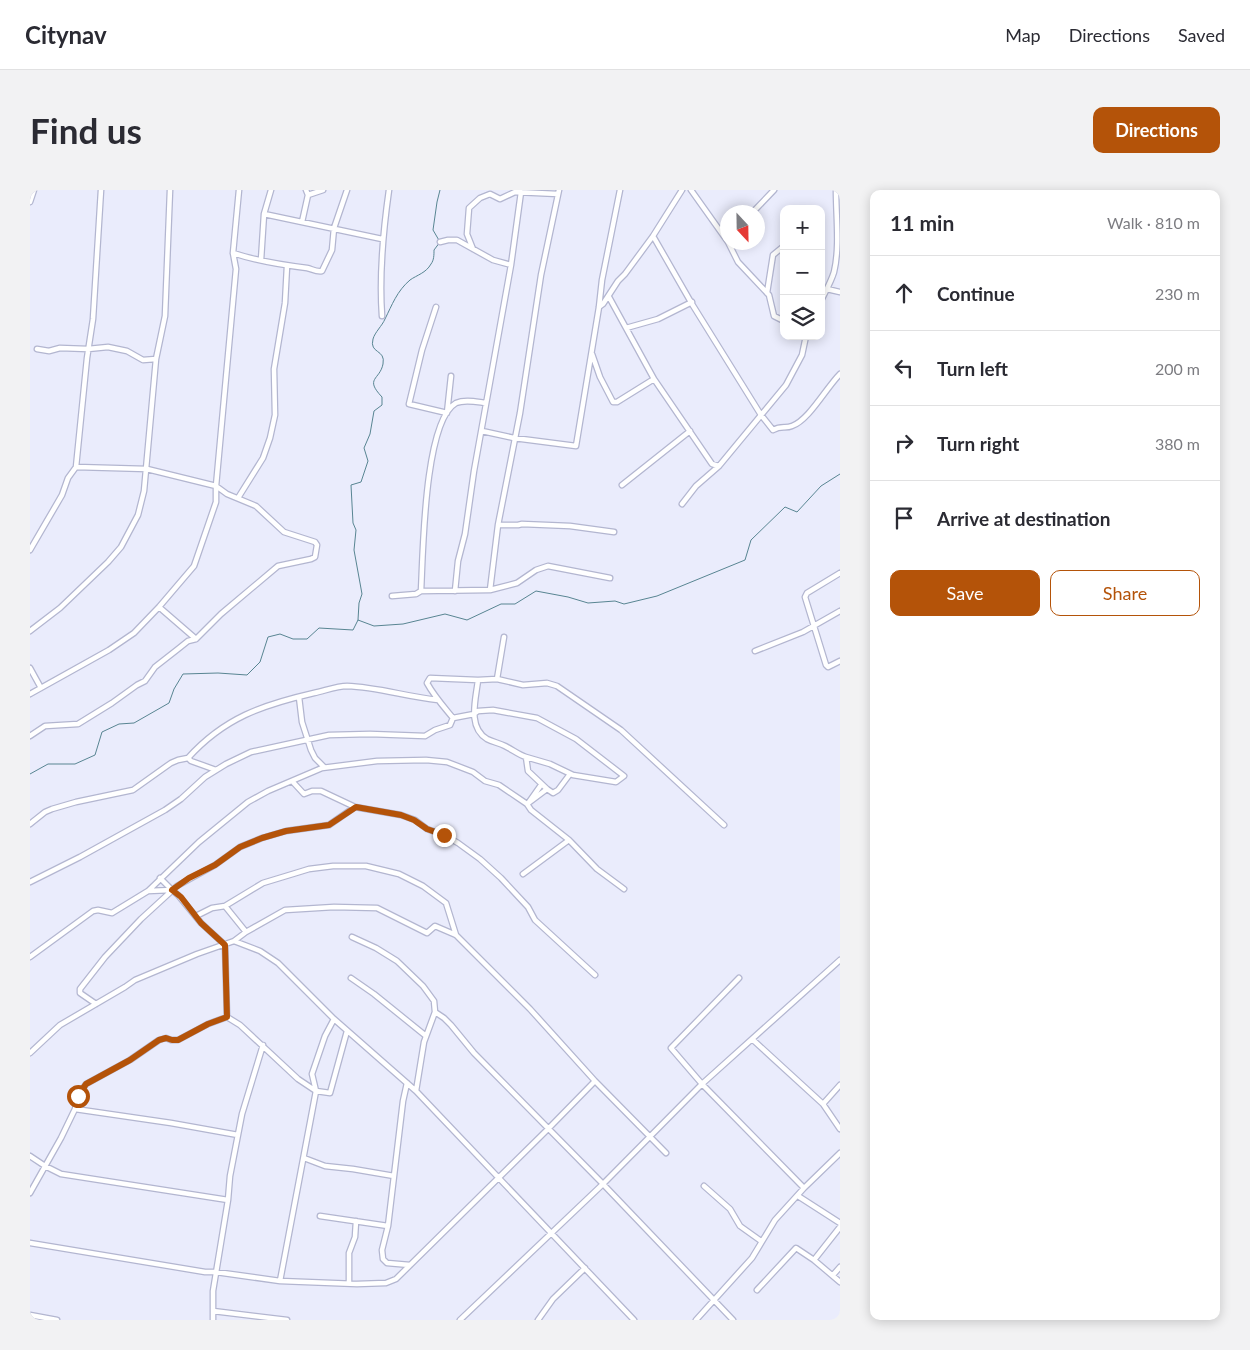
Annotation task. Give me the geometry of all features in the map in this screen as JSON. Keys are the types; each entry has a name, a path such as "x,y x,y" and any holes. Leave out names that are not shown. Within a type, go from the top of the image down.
{"street":[{"path":"30,202 34,190"},
{"path":"30,550 62,495 68,478 76,468 94,299 100,190"},
{"path":"30,631 60,608 122,547 138,515 147,469 156,359 165,316 170,190"},
{"path":"30,694 109,650 134,633 194,566 216,502 236,269 233,253 239,190"},
{"path":"260,260 264,214 271,191 277,190"},
{"path":"302,222 308,196 306,190"},
{"path":"308,196 323,190"},
{"path":"233,253 287,266 308,268 318,272 322,271 332,250 334,228 347,190"},
{"path":"382,316 380,297 382,238 389,190"},
{"path":"482,431 514,438 576,446 602,280 620,190"},
{"path":"599,307 609,298 618,281 626,274 653,236 682,190"},
{"path":"691,190 720,228"},
{"path":"760,205 774,190"},
{"path":"824,295 834,272 836,259 836,190"},
{"path":"473,249 467,234 469,208 480,198 490,194 498,199 512,192 558,192 540,275 520,412 498,525 490,590"},
{"path":"455,591 458,561 465,534 486,403 512,265 522,192"},
{"path":"264,214 382,238"},
{"path":"653,236 768,425 773,430 780,426 793,426 810,411 840,374"},
{"path":"440,242 452,240 492,260 512,265"},
{"path":"780,249 773,255 768,293 774,316 780,319"},
{"path":"732,250 738,262 768,293"},
{"path":"238,498 263,458 275,415 274,369 286,303 287,266"},
{"path":"827,289 840,292"},
{"path":"609,298 654,379 712,464 719,466"},
{"path":"626,328 658,319 692,302"},
{"path":"436,307 422,350 409,403 412,406 447,413"},
{"path":"682,504 696,486 719,466 762,415 792,375 802,355 805,340"},
{"path":"37,349 49,351 60,348 88,349 108,347 119,349 143,360 156,359"},
{"path":"591,353 600,378 613,402 617,402 654,379"},
{"path":"447,413 451,376"},
{"path":"421,591 424,518 434,450 441,421 455,404 462,401 486,403"},
{"path":"622,485 690,431"},
{"path":"30,736 45,726 73,725 91,718 136,684 144,681 155,667 188,641 196,639 221,614 280,565 315,557 317,543 310,539 284,532 256,506 227,494 216,486 147,469 76,468"},
{"path":"498,525 570,526 614,532"},
{"path":"392,596 416,594 421,591 490,590 518,583 536,570 548,566 610,578"},
{"path":"840,573 805,594 813,627 826,665 828,667 840,661"},
{"path":"159,607 196,639"},
{"path":"755,651 813,627 840,611"},
{"path":"497,679 504,638"},
{"path":"30,668 41,688"},
{"path":"453,718 438,700 428,683 430,678 497,679 523,685 547,683 558,686 621,730 724,825"},
{"path":"453,718 474,714 478,711 493,710 537,718 576,739 624,776 616,782 570,774 550,764 526,757 486,738 477,728 474,721 474,714 478,680"},
{"path":"30,824 52,809 133,790 171,763 188,758 214,733 229,723 274,703 346,686 386,690 438,700"},
{"path":"299,697 302,722 307,740 314,758 324,767"},
{"path":"30,882 165,810 216,770 251,752 329,735 424,736 450,724 453,718"},
{"path":"526,757 528,771 546,789 553,792 558,790 570,774"},
{"path":"188,758 216,770"},
{"path":"30,957 93,912 98,910 112,914 148,891 199,842 248,802 268,791 324,767 377,761 426,760 447,762 473,772 485,781 499,785 527,804 531,810 569,840 597,869 624,889"},
{"path":"292,781 304,794 312,791 322,791 356,807 409,818 427,829 444,835 458,843 501,878 528,907 535,920 595,975"},
{"path":"527,804 541,784"},
{"path":"527,804 546,789"},
{"path":"96,1004 80,993 80,989 141,918 172,890 189,878 215,865 240,847 286,831 329,825 356,807"},
{"path":"523,874 569,840"},
{"path":"196,916 204,911 224,906 263,883 287,875 309,869 333,866 366,866 399,874 423,886 446,903 456,935"},
{"path":"160,878 181,897 212,935 225,945"},
{"path":"148,891 172,890"},
{"path":"224,906 246,932"},
{"path":"30,1053 60,1025 146,974 234,941 285,910 343,907 377,908 427,933 436,926 456,935 530,1009 595,1081 666,1153"},
{"path":"352,937 386,953 414,976 434,1001 434,1012 426,1036 416,1091"},
{"path":"234,941 278,962 334,1019 416,1091 634,1320"},
{"path":"225,945 227,1017"},
{"path":"460,1320 603,1184 702,1084 840,960"},
{"path":"351,978 426,1036"},
{"path":"739,978 671,1048 702,1084 804,1188"},
{"path":"434,1012 452,1025 474,1053 549,1128 732,1320"},
{"path":"227,1017 240,1025 263,1045 298,1079 316,1091 330,1094 347,1031"},
{"path":"30,1193 75,1110 78,1096 90,1081 130,1060 163,1038 178,1040 208,1024 227,1017"},
{"path":"280,1281 316,1091 312,1074 325,1036 334,1019"},
{"path":"752,1039 823,1104 840,1129"},
{"path":"213,1320 213,1291 228,1200 230,1176 242,1114 263,1045"},
{"path":"30,1243 205,1272 280,1281 389,1282 396,1279 595,1081"},
{"path":"407,1083 402,1101 388,1226 382,1250 383,1259 387,1263 410,1265"},
{"path":"823,1104 840,1084"},
{"path":"75,1110 171,1123 238,1135"},
{"path":"696,1320 752,1258 775,1220 840,1153"},
{"path":"30,1156 61,1174 228,1200"},
{"path":"304,1158 325,1166 353,1168 394,1176"},
{"path":"704,1186 730,1209 740,1226 761,1241"},
{"path":"798,1196 840,1223"},
{"path":"320,1216 388,1226"},
{"path":"349,1283 349,1253 355,1238 356,1221"},
{"path":"814,1260 840,1227"},
{"path":"757,1290 796,1248 814,1260 840,1282"},
{"path":"833,1275 840,1267"},
{"path":"538,1320 553,1298 585,1268"},
{"path":"213,1311 288,1320"},
{"path":"30,1315 57,1320"}],"waterway":[{"path":"358,620 359,603 362,594 354,550 356,530 353,523 351,485 361,482 368,461 364,448 370,434 374,411 382,405 382,397 374,386 374,382 383,364 383,359 372,344 375,334 384,322 395,298 410,280 427,270 433,261 434,250 440,242 433,230 440,190"},
{"path":"30,774 48,764 75,764 95,755 102,732 119,724 134,723 169,703 174,689 183,674 218,673 247,675 260,662 268,637 280,634 293,639 307,639 319,628 353,630 358,620 374,626 403,624 445,614 467,620 501,604 515,604 536,591 588,603 615,601 624,604 657,596 745,560 751,540 785,507 797,512 821,486 840,474"}],"route":[{"path":"78,1096 90,1081 130,1060 159,1040 163,1038 178,1040 208,1024 227,1017 225,945 212,935 181,897 172,890 177,886 215,865 240,847 270,834 329,825 356,807 401,815 414,820 427,829 444,835"}]}
